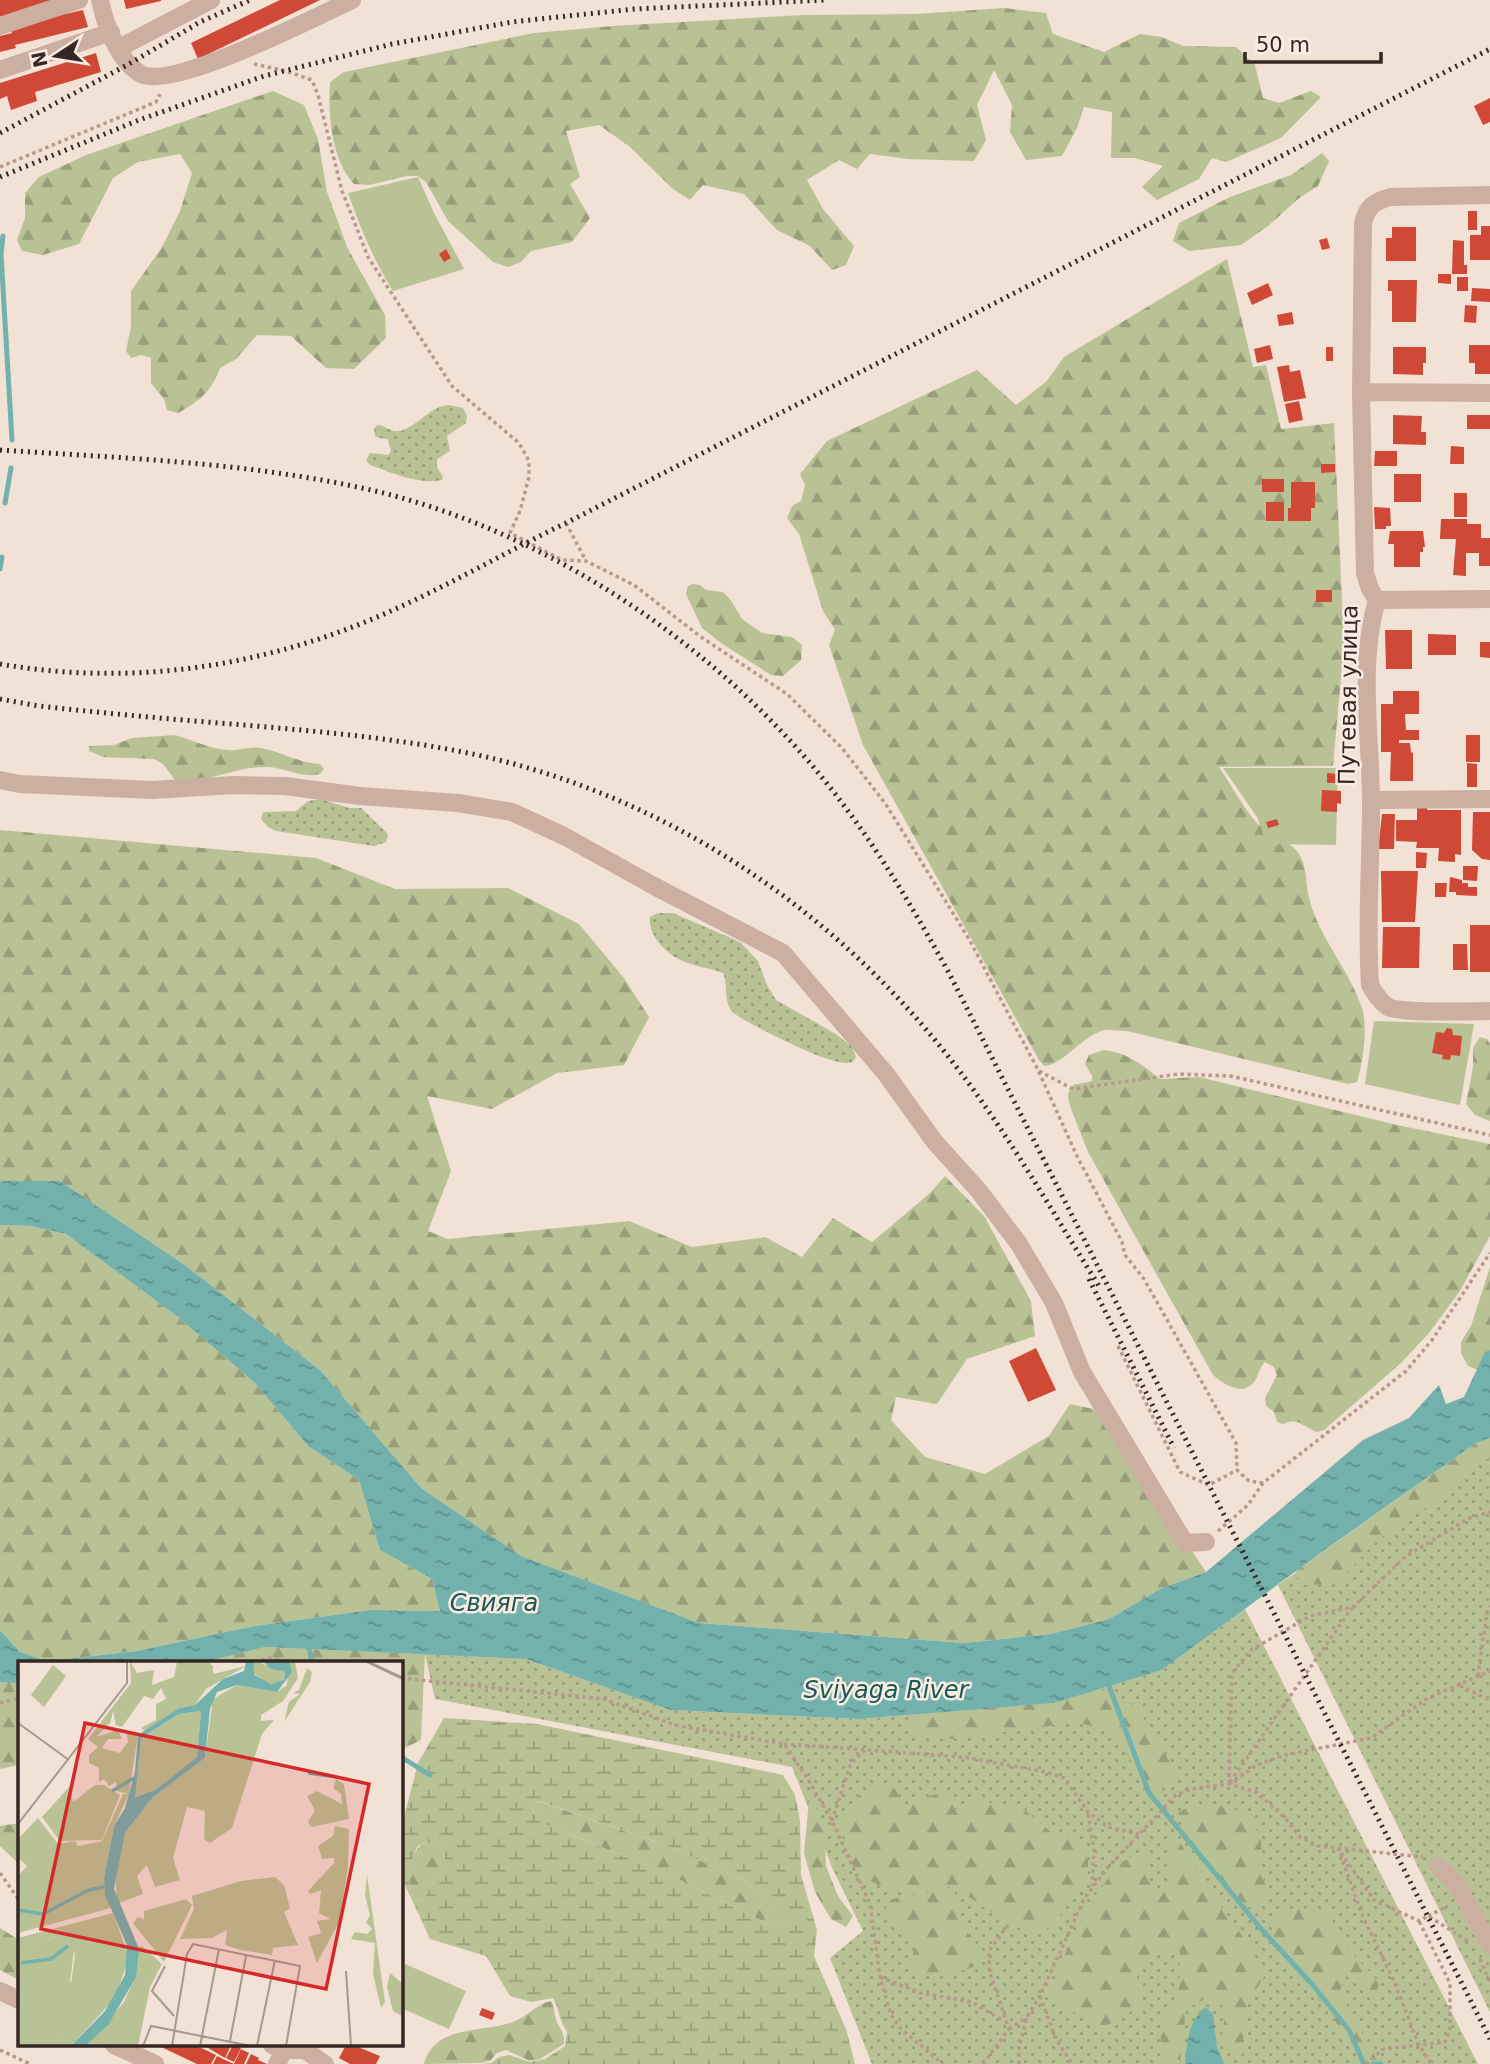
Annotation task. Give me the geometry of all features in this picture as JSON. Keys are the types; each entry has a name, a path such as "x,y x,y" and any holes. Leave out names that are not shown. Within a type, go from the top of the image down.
{"street":[{"path":"0,26 79,0"},
{"path":"100,0 104,17 115,40 129,64 143,76 167,75 225,58 352,0"},
{"path":"0,70 115,40 211,0"},
{"name":"Путевая улица","path":"1490,195 1390,197 1375,202 1366,210 1363,223 1361,393 1365,573 1377,600 1372,616 1368,652 1367,698 1371,800 1370,985 1377,997 1389,1007 1490,1011"},
{"path":"1361,393 1490,393"},
{"path":"1377,600 1490,599"},
{"path":"0,780 20,784 152,790 234,785 285,786 360,796 458,803 512,812 564,836 783,953 886,1074 934,1141 979,1191 1019,1244 1054,1303 1082,1371 1185,1543 1206,1542"},
{"path":"1371,800 1490,799"},
{"path":"1438,1866 1457,1885 1488,1941"},
{"path":"0,1991 18,2000"},
{"path":"116,2046 156,2064"},
{"path":"278,2053 305,2050 325,2064"}],"path":[{"path":"225,58 286,71 312,80 342,191 368,257 452,386 519,443 529,461 529,477 520,511 510,533 562,560 586,561 635,585 701,637 787,694 842,748 885,803 969,939 1038,1070 1077,1156 1122,1242 1125,1255 1144,1279 1236,1443 1237,1470 1249,1481 1263,1483"},
{"path":"0,167 156,102 167,75"},
{"path":"566,523 586,561"},
{"path":"1038,1070 1073,1089 1178,1074 1231,1076 1490,1135"},
{"path":"1206,1542 1248,1505 1263,1483 1406,1371 1432,1340 1490,1253"},
{"path":"1118,1346 1180,1472 1209,1485 1237,1470"},
{"path":"1229,1784 1353,1607 1406,1556 1470,1518 1490,1512"},
{"path":"1478,1676 1490,1605"},
{"path":"1229,1784 1232,1673 1251,1650 1310,1616 1353,1607"},
{"path":"260,1661 268,1658 283,1661"},
{"path":"1229,1784 1257,1765 1285,1755 1371,1738 1426,1699 1490,1671"},
{"path":"402,1678 604,1699 675,1725 784,1744 963,1757 1046,1772 1064,1778 1088,1812 1108,1827 1139,1834"},
{"path":"1459,1686 1490,1700"},
{"path":"0,1703 18,1698"},
{"path":"784,1744 832,1821 870,1904 880,1978 891,2014 901,2029 943,2064"},
{"path":"832,1821 851,1762 866,1750"},
{"path":"1018,2064 1027,2017 1040,1996 1084,1899 1176,1795 1192,1789 1229,1784 1256,1792 1285,1818 1300,1837 1318,1846 1421,1857 1438,1866"},
{"path":"1088,1812 1094,1849 1092,1888"},
{"path":"1338,1848 1374,1900 1419,1921 1450,1983 1450,2027 1445,2042 1383,2049 1366,2064"},
{"path":"1338,1848 1363,1917 1394,1982 1418,2043 1430,2064"},
{"path":"0,1873 18,1899"},
{"path":"1419,1921 1448,1906"},
{"path":"1428,1916 1469,1942 1488,1941"},
{"path":"1008,1925 989,1951 989,1970 1009,2029"},
{"path":"880,1978 920,1993 972,2002 1006,2022"},
{"path":"1040,1996 1055,2039 1072,2064"},
{"path":"983,2064 1009,2029 1027,2017"},
{"path":"0,2050 30,2064"},
{"path":"16,2064 18,2058"}],"green space":[{"path":"1004,8 1046,13 1053,34 1104,52 1140,34 1162,37 1183,46 1236,47 1255,65 1263,98 1279,103 1311,91 1321,97 1281,138 1226,162 1212,158 1199,179 1157,200 1142,187 1163,166 1135,158 1111,158 1112,112 1084,107 1077,128 1062,156 1026,160 1010,132 1012,105 994,70 977,105 986,140 974,161 908,159 870,154 857,169 839,160 807,180 823,209 854,246 846,265 832,270 810,246 777,230 744,194 703,185 690,200 673,189 629,146 599,125 566,131 580,177 570,184 590,218 572,242 531,251 521,262 508,267 493,262 448,221 426,182 417,176 369,185 354,184 340,162 333,136 330,82 344,72 534,33 803,15 916,14"},
{"path":"273,91 304,105 318,139 327,192 348,249 385,315 386,338 354,369 326,368 291,336 257,335 236,359 220,368 209,390 199,400 178,413 167,410 164,399 151,383 151,358 141,355 131,358 126,351 131,326 131,291 161,249 180,211 192,173 180,154 138,162 113,178 79,244 43,255 22,251 17,240 25,218 25,193 39,177 86,155"},
{"path":"1322,153 1329,161 1318,186 1241,245 1189,251 1173,241 1179,223 1230,197 1291,175"},
{"path":"418,177 464,269 393,291 379,267 348,193"},
{"path":"1227,259 1253,367 1266,365 1281,429 1334,423 1344,644 1333,766 1219,767 1253,818 1290,845 1302,859 1314,913 1350,980 1364,1016 1364,1045 1359,1074 1357,1082 1348,1084 1127,1031 1112,1030 1096,1033 1058,1061 1044,1066 863,745 829,645 835,630 823,611 799,534 787,518 792,506 801,501 805,485 800,474 827,441 977,370 1016,405 1046,382 1064,357"},
{"path":"449,405 463,408 467,416 466,423 447,436 450,451 437,459 442,480 424,481 406,477 370,465 366,460 370,453 388,455 391,451 388,439 375,436 374,428 378,425 399,431 412,426 435,409"},
{"path":"693,584 706,590 723,592 742,619 762,633 792,637 802,645 801,660 783,676 771,675 721,643 702,628 686,594 688,586"},
{"path":"175,735 222,749 261,748 320,764 324,769 320,774 306,775 255,767 187,781 175,780 163,764 154,759 103,757 89,751 89,746 114,745 132,738"},
{"path":"1223,768 1338,768 1336,845 1267,844 1257,817"},
{"path":"321,799 349,808 361,808 388,834 386,842 374,846 276,831 261,819 263,812 296,811 308,801"},
{"path":"0,830 316,858 395,889 508,888 579,924 624,978 649,1017 624,1065 557,1073 492,1109 427,1096 451,1171 428,1231 448,1239 629,1221 692,1247 765,1237 802,1257 833,1218 872,1242 929,1194 945,1176 984,1216 1031,1301 1035,1336 967,1359 937,1404 896,1397 891,1420 925,1457 985,1474 1049,1436 1070,1404 1098,1410 1206,1572 1162,1588 1109,1619 1051,1634 964,1643 699,1623 521,1556 421,1488 320,1370 186,1266 60,1181 0,1181"},
{"path":"658,913 673,913 740,942 758,961 776,1000 836,1034 852,1047 856,1057 853,1062 838,1062 815,1054 734,1013 728,1004 723,973 673,956 657,940 652,931 650,917"},
{"path":"1374,1021 1474,1024 1460,1105 1365,1084"},
{"path":"1480,1037 1487,1039 1490,1044 1490,1121 1475,1115 1466,1104 1473,1067 1473,1048"},
{"path":"1104,1050 1127,1057 1160,1079 1199,1077 1397,1125 1490,1144 1490,1236 1460,1291 1429,1333 1401,1363 1324,1430 1317,1432 1293,1421 1283,1424 1277,1422 1274,1412 1266,1406 1265,1398 1277,1375 1274,1367 1265,1362 1254,1382 1244,1388 1228,1385 1213,1375 1088,1152 1070,1106 1068,1095 1073,1085 1092,1081 1085,1064 1089,1055"},
{"path":"0,1225 31,1226 66,1234 178,1317 254,1382 308,1446 359,1480 380,1550 432,1579 440,1611 371,1610 254,1626 137,1651 65,1659 41,1659 20,1652 0,1630"},
{"path":"1490,1267 1490,1370 1483,1372 1468,1366 1461,1353 1461,1342 1471,1326"},
{"path":"1490,1438 1490,2012 1278,1585"},
{"path":"1490,1438 1490,1458 1469,1468 1438,1503 1408,1516 1374,1544 1337,1584 1300,1585 1296,1571 1476,1443"},
{"path":"1245,1609 1478,2064 872,2064 830,1958 863,1931 833,1870 792,1767 435,1699 425,1654 526,1659 670,1710 858,1719 1054,1703 1162,1670"},
{"path":"265,1647 425,1654 421,1740 402,1750 402,1661 208,1661"},
{"path":"0,1682 18,1682 18,1765 0,1769"},
{"path":"1099,1689 1116,1695 1138,1709 1178,1775 1170,1789 1155,1792 1140,1775 1112,1732 1077,1722 956,1739 921,1738 911,1728 913,1714 1054,1703"},
{"path":"444,1718 537,1724 783,1775 795,1795 800,1820 801,1875 817,1930 814,1956 846,2029 855,2064 480,2064 491,2063 499,2057 509,2055 530,2062 545,2059 565,2046 567,2032 553,1998 531,2002 510,1996 486,1956 430,1939 405,1885 402,1871 402,1825 418,1763","holes":["539,1801 665,1845 744,1880 787,1921 768,1924 668,1874 542,1823 530,1807","425,1842 439,1846 445,1863 426,1896 418,1901 413,1899 410,1873 417,1847"]},
{"path":"884,1783 895,1789 903,1804 908,1807 917,1799 941,1793 953,1802 955,1809 961,1809 978,1800 1003,1806 1019,1805 1052,1833 1078,1839 1088,1854 1088,1877 1066,1901 1057,1922 1041,1932 1020,1928 951,1888 936,1887 907,1894 878,1885 861,1874 850,1861 843,1822 853,1808 855,1798"},
{"path":"812,1797 825,1833 826,1866 838,1896 853,1916 846,1927 831,1919 815,1892 804,1853 809,1800"},
{"path":"538,1801 665,1845 744,1880 788,1921 768,1924 668,1874 542,1823 530,1807"},
{"path":"1193,1804 1220,1806 1248,1814 1261,1838 1262,1871 1268,1897 1255,1909 1230,1900 1212,1868 1187,1837 1178,1813"},
{"path":"18,1824 18,1863 0,1846 0,1826"},
{"path":"1169,1838 1179,1842 1203,1874 1225,1914 1251,1947 1264,1977 1247,2004 1241,2058 1222,2035 1226,2008 1209,1997 1186,2009 1180,2064 1160,2064 1161,2024 1179,1989 1180,1950 1152,1952 1136,1967 1141,2006 1101,2029 1083,2014 1064,2011 1050,1995 1081,1920 1118,1866 1147,1851 1146,1878 1160,1890 1170,1879"},
{"path":"425,1842 439,1846 445,1863 426,1896 418,1901 413,1899 409,1876 415,1853"},
{"path":"943,1889 955,1893 961,1922 978,1947 981,1962 954,1973 924,1975 916,1972 910,1965 916,1944 889,1920 886,1904 902,1897 920,1899 927,1893"},
{"path":"1326,1909 1348,1949 1379,1982 1376,1996 1344,1974 1340,1993 1379,2064 1360,2064 1354,2046 1275,1943 1271,1923 1286,1911"},
{"path":"0,1928 18,1939 18,1979 0,1970"},
{"path":"405,1964 466,1991 449,2029 402,2008 402,1971"},
{"path":"551,2001 564,2044 540,2059 530,2061 506,2050 497,2053 490,2061 479,2063 424,2064 438,2042 449,2036 513,2022"}],"water":[{"name":"Свияга","path":"0,1181 60,1181 186,1266 320,1370 421,1488 521,1556 699,1623 964,1643 1051,1634 1109,1619 1162,1588 1206,1572 1363,1440 1409,1418 1439,1385 1446,1404 1464,1397 1485,1352 1490,1350 1490,1438 1476,1443 1162,1670 1054,1703 858,1719 670,1710 526,1659 265,1647 208,1661 18,1661 18,1683 0,1682 0,1630 20,1652 41,1659 65,1659 137,1651 254,1626 371,1610 440,1611 432,1579 380,1550 359,1480 308,1446 254,1382 178,1317 66,1234 31,1226 0,1225"},
{"path":"1206,2007 1213,2015 1217,2047 1224,2064 1185,2064 1192,2025"}],"building":[{"path":"0,0 52,0 0,18"},
{"path":"124,0 161,0 161,1 126,9"},
{"path":"280,0 320,0 198,59 191,43"},
{"path":"83,10 88,27 15,45 16,48 0,52 0,36 12,33 11,30 30,22"},
{"path":"96,53 101,72 35,92 37,101 11,110 7,96 0,99 0,83"},
{"path":"1490,98 1490,122 1483,125 1474,106"},
{"path":"1468,211 1477,211 1477,230 1468,230"},
{"path":"1481,226 1490,226 1490,260 1470,260 1470,235 1481,235"},
{"path":"1392,227 1416,227 1416,261 1386,261 1386,238 1392,238"},
{"path":"1327,238 1330,248 1322,250 1319,240"},
{"path":"1453,240 1464,241 1464,265 1467,265 1467,274 1452,274"},
{"path":"446,249 451,258 444,262 439,254"},
{"path":"1438,274 1451,274 1451,284 1438,283"},
{"path":"1457,277 1468,277 1468,291 1457,291"},
{"path":"1388,280 1417,280 1416,322 1392,322 1392,291 1388,291"},
{"path":"1268,283 1273,295 1252,305 1247,293"},
{"path":"1472,288 1490,289 1490,302 1471,301"},
{"path":"1465,305 1477,306 1476,323 1464,322"},
{"path":"1292,312 1294,324 1279,326 1277,315"},
{"path":"1270,345 1273,359 1257,363 1254,349"},
{"path":"1469,345 1490,345 1490,374 1475,374 1475,363 1469,363"},
{"path":"1326,347 1333,347 1333,361 1326,361"},
{"path":"1393,347 1426,347 1423,375 1393,374"},
{"path":"1289,365 1290,372 1300,370 1306,398 1284,402 1277,367"},
{"path":"1299,401 1303,420 1289,423 1285,404"},
{"path":"1393,415 1422,416 1421,432 1426,432 1426,445 1393,444"},
{"path":"1467,415 1490,415 1490,429 1467,429"},
{"path":"1451,446 1464,447 1464,464 1450,464"},
{"path":"1375,451 1397,451 1397,466 1374,466"},
{"path":"1321,464 1335,464 1335,472 1321,473"},
{"path":"1394,474 1421,474 1421,502 1394,502"},
{"path":"1262,479 1284,479 1284,492 1262,492"},
{"path":"1291,482 1315,482 1315,508 1311,508 1311,521 1288,521"},
{"path":"1454,493 1467,493 1467,517 1454,517"},
{"path":"1266,502 1284,502 1284,521 1266,521"},
{"path":"1374,507 1390,508 1391,526 1375,529"},
{"path":"1441,519 1467,519 1467,524 1481,524 1481,538 1490,538 1490,566 1479,566 1479,553 1466,553 1466,576 1453,575 1456,539 1440,539"},
{"path":"1390,531 1423,531 1425,547 1423,552 1420,552 1420,567 1394,567 1394,544 1388,544"},
{"path":"1316,590 1332,590 1332,602 1316,602"},
{"path":"1385,630 1412,630 1412,669 1386,669"},
{"path":"1428,634 1456,635 1456,655 1428,655"},
{"path":"1480,642 1490,642 1490,658 1480,657"},
{"path":"1393,691 1419,691 1419,714 1405,714 1406,730 1419,730 1419,740 1399,740 1399,743 1410,743 1411,753 1413,752 1413,781 1390,781 1391,752 1381,752 1381,704 1393,704"},
{"path":"1466,735 1480,735 1480,762 1466,762"},
{"path":"1467,763 1477,764 1477,787 1467,787"},
{"path":"1327,773 1338,774 1338,783 1327,783"},
{"path":"1322,790 1341,791 1341,804 1337,803 1337,812 1321,811"},
{"path":"1417,806 1428,806 1427,810 1461,810 1461,855 1455,854 1455,862 1438,861 1439,848 1416,848 1417,842 1396,841 1396,820 1417,820"},
{"path":"1473,812 1490,812 1490,860 1482,859 1472,850"},
{"path":"1382,814 1395,814 1394,849 1378,849"},
{"path":"1277,819 1279,825 1268,828 1266,822"},
{"path":"1416,852 1427,853 1426,868 1416,868"},
{"path":"1463,866 1478,866 1477,881 1463,880"},
{"path":"1381,871 1418,871 1415,922 1382,922"},
{"path":"1450,877 1468,883 1468,887 1477,887 1477,896 1449,892"},
{"path":"1435,883 1447,883 1446,897 1435,897"},
{"path":"1470,925 1490,925 1490,972 1470,972"},
{"path":"1383,927 1420,927 1419,968 1382,968"},
{"path":"1453,944 1467,944 1468,970 1453,970"},
{"path":"1447,1028 1452,1029 1453,1035 1462,1036 1460,1056 1451,1055 1450,1060 1442,1059 1443,1055 1432,1053 1436,1032 1444,1033"},
{"path":"1036,1348 1056,1390 1028,1402 1009,1361"},
{"path":"482,2008 495,2013 492,2020 479,2015"},
{"path":"159,2046 199,2046 216,2055 211,2064 197,2064"},
{"path":"205,2046 231,2046 225,2058"},
{"path":"232,2046 241,2048 234,2062 226,2058"},
{"path":"345,2046 358,2046 380,2056 376,2064 350,2064 339,2058"},
{"path":"241,2049 249,2053 244,2064 234,2064"},
{"path":"251,2054 259,2058 258,2060 267,2064 246,2064"},
{"path":"217,2056 225,2060 234,2064 213,2064"}],"waterway":[{"path":"3,236 1,254 12,440"},
{"path":"5,503 11,468"},
{"path":"0,569 2,557"},
{"path":"308,1642 312,1661"},
{"path":"1109,1686 1149,1793 1349,2030 1364,2064"},
{"path":"402,1758 430,1775"},
{"path":"1373,2064 1381,2064"}],"railway":[{"path":"0,133 129,64 200,22 250,0"},
{"path":"0,177 139,120 264,76 392,44 512,22 634,9 826,0"},
{"path":"0,664 52,671 155,672 257,656 356,626 446,585 1490,49"},
{"path":"0,450 182,462 272,472 362,488 433,507 502,534 569,567 634,607 694,651 751,701 802,754 848,811 875,850 949,973 1490,2039"},
{"path":"0,699 87,711 357,736 482,756 552,775 620,801 685,833 747,870 806,913 861,961 912,1013 996,1121 1099,1286"},
{"path":"1089,1279 1174,1448"}],"water label":[{"name":"Sviyaga River","path":"886,1690"}]}
